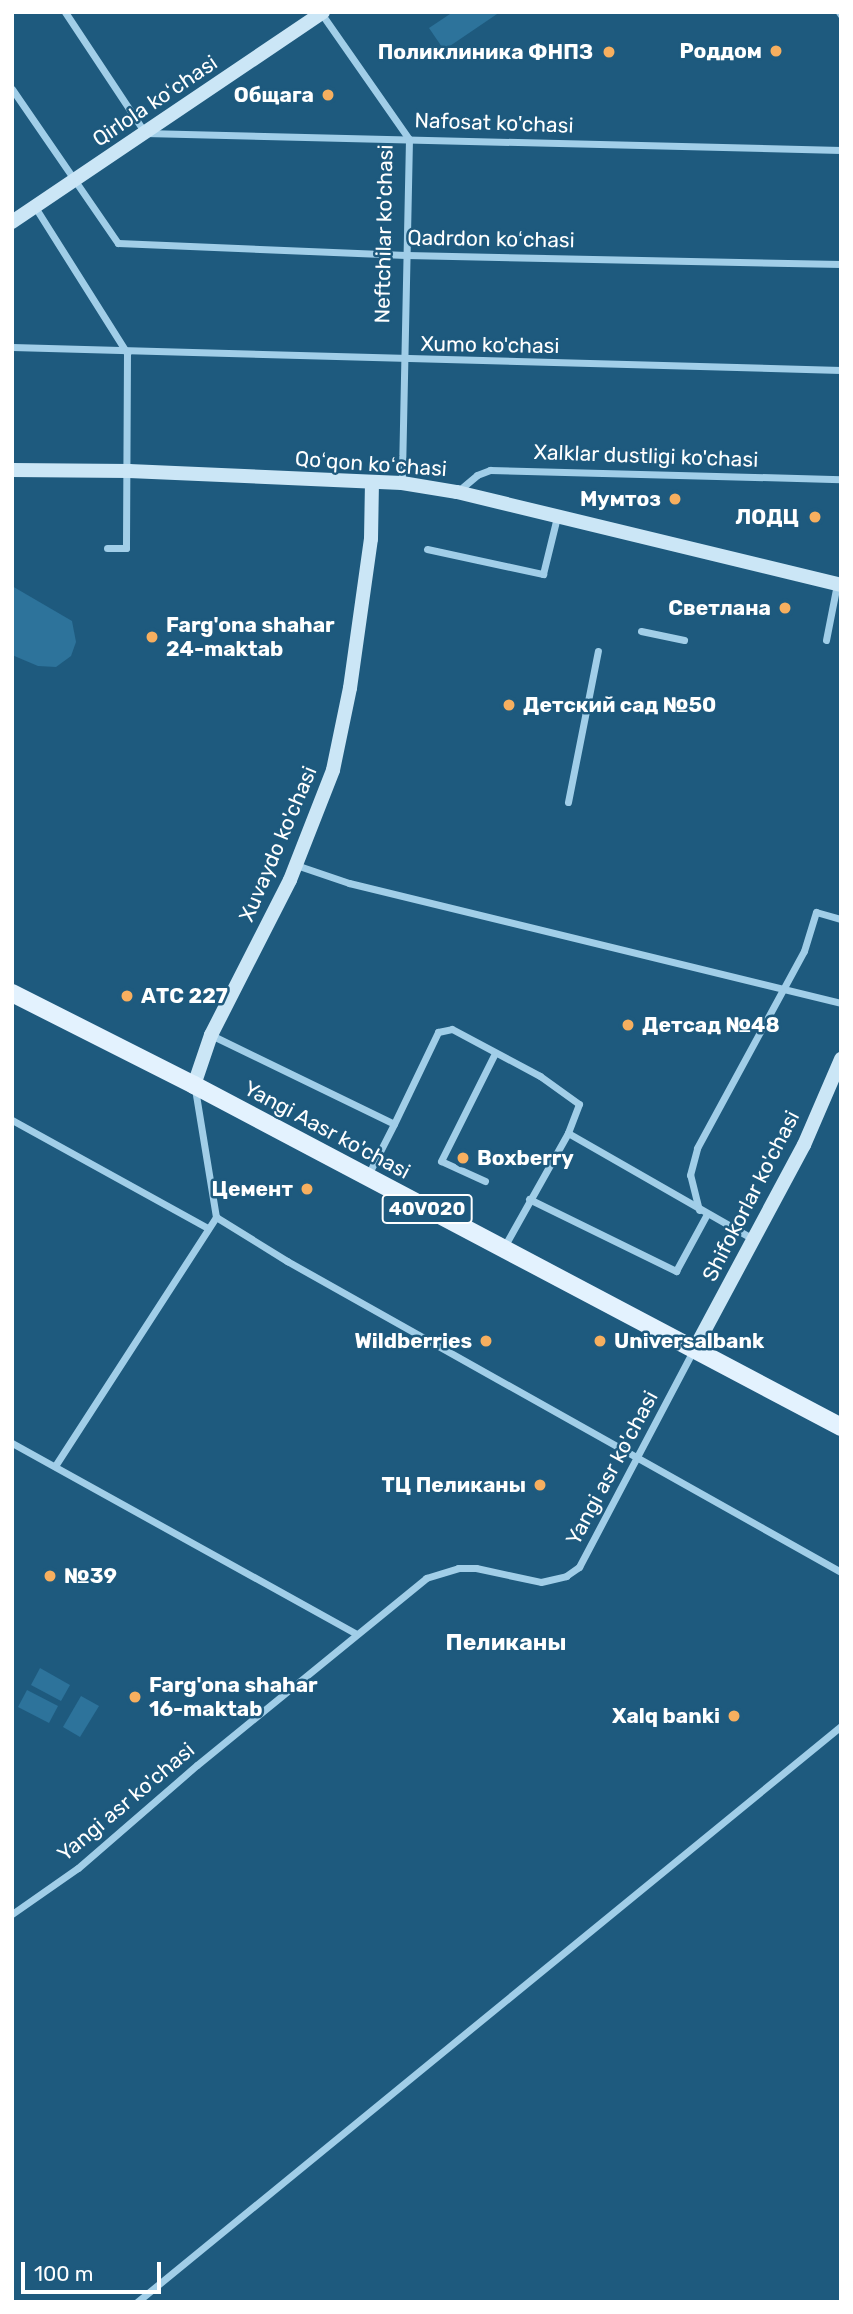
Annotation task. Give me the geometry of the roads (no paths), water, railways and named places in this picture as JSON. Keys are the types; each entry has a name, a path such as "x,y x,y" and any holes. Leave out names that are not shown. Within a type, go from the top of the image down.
{"main road":[{"name":"Yangi Aasr ko'chasi","path":"12,993 194,1085 841,1427"}],"street":[{"path":"65,12 145,133"},
{"name":"Qirlola koʻchasi","path":"12,222 321,13"},
{"name":"Neftchilar ko'chasi","path":"321,13 409,139 402,483"},
{"name":"Qadrdon koʻchasi","path":"12,89 118,243 405,255 841,264"},
{"name":"Nafosat ko'chasi","path":"145,133 841,150"},
{"path":"35,207 127,353 129,471 126,548 107,548"},
{"name":"Xumo ko'chasi","path":"12,347 127,353 841,370"},
{"name":"Qoʻqon koʻchasi","path":"12,470 129,471 402,483 457,492 839,585"},
{"name":"Xalklar dustligi ko'chasi","path":"457,492 477,475 490,470 841,480"},
{"name":"Xuvaydo ko'chasi","path":"194,1085 211,1035 296,865 333,770 350,688 371,539 372,482"},
{"path":"428,549 543,574 557,516"},
{"path":"826,640 839,585"},
{"path":"642,631 684,640"},
{"path":"568,802 598,651"},
{"path":"296,865 349,883 841,1003"},
{"path":"699,1210 690,1175 697,1148 785,989 804,951 816,912 841,919"},
{"path":"367,1178 438,1032 452,1029 540,1076 579,1104 568,1133 503,1247"},
{"path":"211,1035 394,1124"},
{"path":"485,1181 441,1161 495,1053"},
{"name":"Shifokorlar ko'chasi","path":"694,1350 804,1145 841,1059"},
{"path":"55,1466 216,1217 194,1085"},
{"path":"12,1120 208,1228"},
{"path":"568,1133 754,1239"},
{"path":"529,1199 676,1271 707,1214"},
{"path":"216,1217 286,1261 841,1572"},
{"name":"Yangi asr ko'chasi","path":"12,1914 78,1868 426,1578 444,1571 477,1568 541,1582 566,1576 579,1567 694,1350"},
{"path":"12,1443 130,1511 356,1634"},
{"path":"137,2302 841,1726"}],"place":[{"name":"Роддом","path":"776,51"},
{"name":"Поликлиника ФНПЗ","path":"609,52"},
{"name":"Общага","path":"328,95"},
{"name":"Mумтоз","path":"675,499"},
{"name":"ЛОДЦ","path":"815,517"},
{"name":"Светлана","path":"785,608"},
{"name":"Farg'ona shahar 24-maktab","path":"152,637"},
{"name":"Детский сад №50","path":"509,705"},
{"name":"АТС 227","path":"127,996"},
{"name":"Детсад №48","path":"628,1025"},
{"name":"Boxberry","path":"463,1158"},
{"name":"Цемент","path":"307,1189"},
{"name":"Wildberries","path":"486,1341"},
{"name":"Universalbank","path":"600,1341"},
{"name":"ТЦ Пеликаны","path":"540,1485"},
{"name":"№39","path":"50,1576"},
{"name":"Farg'ona shahar 16-maktab","path":"135,1697"},
{"name":"Xalq banki","path":"734,1716"}],"district":[{"name":"Пеликаны","path":"506,1642"}]}
